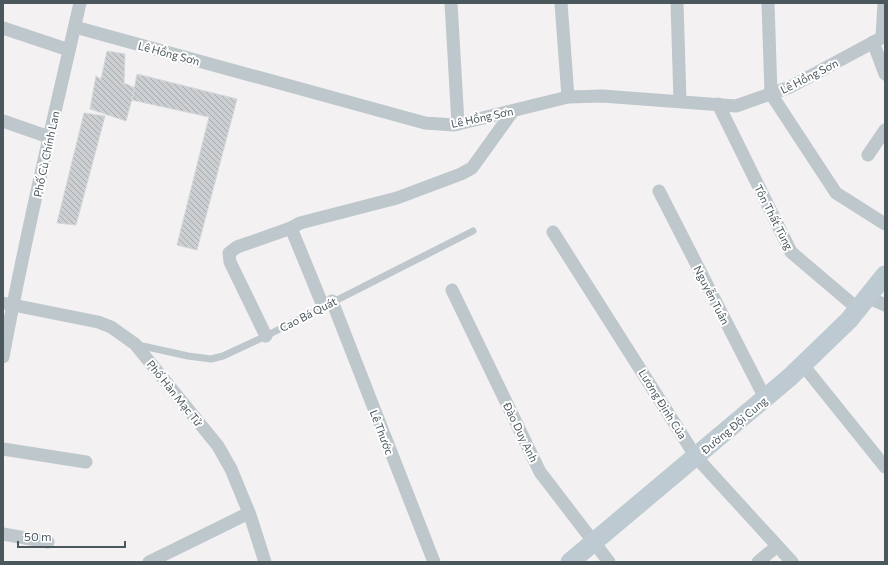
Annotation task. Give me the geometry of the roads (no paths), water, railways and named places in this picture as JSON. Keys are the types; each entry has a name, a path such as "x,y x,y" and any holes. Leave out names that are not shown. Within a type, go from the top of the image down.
{"main road":[{"name":"Đường Đội Cung","path":"570,562 803,365 849,320 885,275"}],"street":[{"name":"Phố Cù Chính Lan","path":"3,357 8,304 80,3"},
{"path":"451,3 458,124"},
{"path":"560,3 568,97"},
{"path":"677,3 680,101"},
{"path":"768,3 771,94 836,193 885,224"},
{"path":"884,3 880,38 885,74"},
{"name":"Lê Hồng Sơn","path":"75,27 425,123 454,124 568,97 602,96 736,106 790,87 880,38"},
{"path":"3,28 69,50"},
{"name":"Tôn Thất Tùng","path":"718,104 790,252 863,303 885,305"},
{"path":"266,336 230,262 229,253 238,247 300,224 397,198 461,174 472,168 513,110"},
{"path":"3,121 49,137"},
{"path":"868,155 885,130"},
{"name":"Nguyễn Tuân","path":"659,191 765,398"},
{"name":"Lê Thước","path":"291,228 327,304 434,562"},
{"name":"Lương Định Của","path":"553,232 696,457 792,562"},
{"name":"Đào Duy Anh","path":"452,290 540,472 608,562"},
{"name":"Phố Hàn Mạc Tử","path":"8,304 98,322 112,327 135,344 218,446 231,469 249,513 265,562"},
{"path":"803,365 885,467"},
{"path":"3,448 86,462"},
{"path":"148,562 249,513"},
{"path":"3,534 48,542"},
{"path":"758,562 777,546"}],"lane":[{"name":"Cao Bá Quát","path":"135,344 188,356 212,359 223,356 266,336 473,230"}]}
